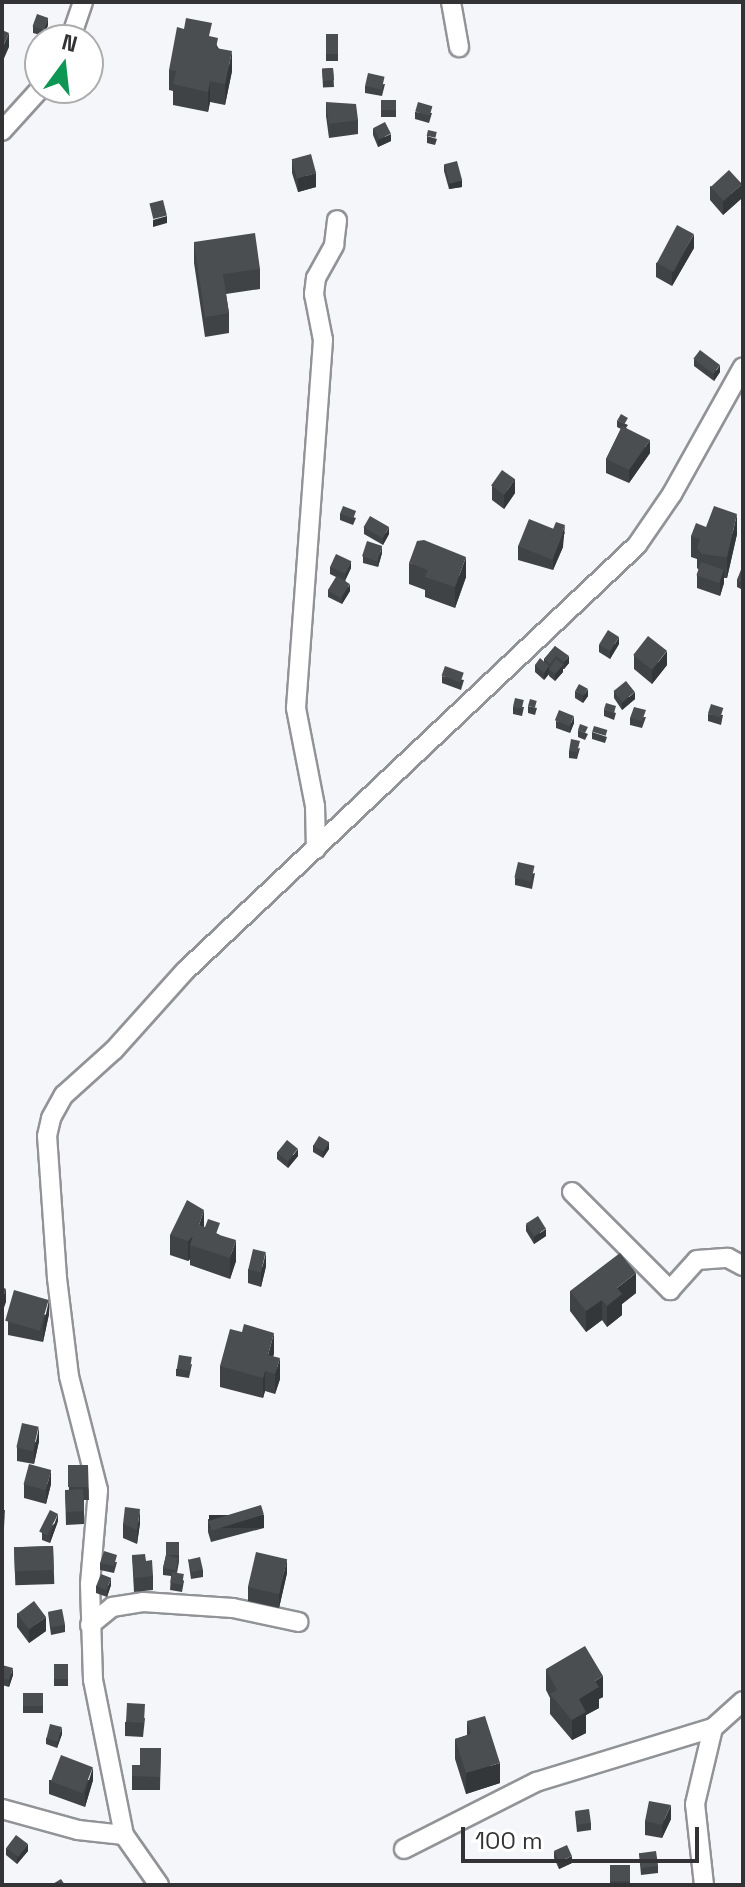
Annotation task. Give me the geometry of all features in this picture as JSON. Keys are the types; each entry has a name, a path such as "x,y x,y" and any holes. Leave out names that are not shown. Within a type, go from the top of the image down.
{"street":[{"path":"75,24 83,2"},
{"path":"451,2 459,47"},
{"path":"2,131 26,104"},
{"path":"316,849 315,806 296,708 323,340 314,294 316,278 334,245 337,220"},
{"path":"159,1885 124,1835 99,1720 90,1625 98,1490 73,1403 65,1348 47,1136 51,1118 64,1095 114,1050 185,971 637,545 672,494 743,367"},
{"path":"572,1192 670,1290 697,1260 728,1258 743,1266"},
{"path":"90,1625 112,1607 143,1602 233,1608 299,1622"},
{"path":"404,1849 536,1782 713,1728 743,1701"},
{"path":"704,1885 695,1804 713,1728"},
{"path":"2,1809 78,1830 124,1835"}],"building":[{"path":"37,14 48,18 46,24 33,24"},
{"path":"186,18 212,23 209,36 218,38 216,48 232,51 225,84 210,81 208,92 173,84 176,71 169,70 177,27 184,29"},
{"path":"2,30 9,33 2,49"},
{"path":"326,34 338,34 338,54 326,54"},
{"path":"333,68 334,80 323,81 322,69"},
{"path":"368,73 385,77 382,89 365,86"},
{"path":"381,100 396,100 396,110 381,110"},
{"path":"326,102 356,104 358,120 329,124"},
{"path":"418,102 432,106 430,116 415,112"},
{"path":"385,122 391,134 379,139 373,128"},
{"path":"428,130 437,132 435,138 427,136"},
{"path":"311,154 316,173 297,178 292,159"},
{"path":"457,161 462,180 450,184 444,164"},
{"path":"729,170 742,184 724,201 711,187"},
{"path":"163,200 167,216 153,219 149,203"},
{"path":"677,225 694,234 674,272 657,263"},
{"path":"255,233 260,269 223,274 229,313 205,317 194,242"},
{"path":"700,350 720,365 713,374 693,359"},
{"path":"621,414 628,418 624,424 618,420"},
{"path":"622,426 650,440 629,470 606,459"},
{"path":"502,470 515,479 504,495 491,486"},
{"path":"343,506 356,511 353,518 340,513"},
{"path":"714,506 737,514 727,557 702,554 697,548 700,539 691,536 696,523 706,527"},
{"path":"370,516 389,527 383,538 364,527"},
{"path":"529,519 563,533 552,560 518,546"},
{"path":"556,522 565,525 562,533 553,529"},
{"path":"424,540 466,557 455,587 425,577 428,570 409,563 417,541"},
{"path":"367,541 382,546 377,561 362,556"},
{"path":"336,554 351,561 345,574 330,567"},
{"path":"701,562 724,570 719,583 696,575"},
{"path":"743,567 743,583 737,580"},
{"path":"337,576 350,584 341,598 328,590"},
{"path":"608,630 619,637 610,651 599,644"},
{"path":"648,636 667,651 652,670 633,655"},
{"path":"555,646 569,656 564,662 556,656 550,664 544,659"},
{"path":"540,658 549,666 544,673 535,665"},
{"path":"556,659 563,665 555,674 549,669"},
{"path":"445,666 464,673 460,682 442,675"},
{"path":"626,681 635,692 622,702 614,691"},
{"path":"579,684 588,689 584,696 575,691"},
{"path":"515,698 524,700 522,709 513,707"},
{"path":"530,699 537,701 535,708 528,706"},
{"path":"606,703 616,706 614,713 604,709"},
{"path":"711,704 723,708 720,718 708,714"},
{"path":"634,707 646,710 642,721 630,718"},
{"path":"559,710 574,716 570,726 555,720"},
{"path":"580,724 588,727 585,733 578,730"},
{"path":"594,726 607,730 606,736 592,732"},
{"path":"571,739 580,741 577,752 569,751"},
{"path":"518,862 535,866 531,881 514,878"},
{"path":"319,1136 329,1142 324,1152 313,1145"},
{"path":"287,1140 298,1149 288,1161 277,1152"},
{"path":"187,1200 204,1210 199,1225 205,1227 208,1219 220,1223 216,1234 236,1240 230,1258 190,1245 193,1236 188,1241 170,1235"},
{"path":"538,1216 546,1229 534,1236 526,1223"},
{"path":"253,1249 266,1252 261,1272 248,1269"},
{"path":"620,1253 636,1273 617,1288 622,1294 607,1306 602,1300 586,1311 570,1291"},
{"path":"14,1290 49,1300 40,1331 5,1321"},
{"path":"244,1324 274,1333 268,1355 280,1358 275,1374 265,1371 263,1378 220,1366 230,1329 242,1332"},
{"path":"179,1355 192,1357 190,1371 177,1369"},
{"path":"22,1423 39,1427 33,1451 16,1447"},
{"path":"29,1464 51,1470 46,1490 24,1484"},
{"path":"68,1465 88,1465 88,1487 68,1487"},
{"path":"83,1489 84,1511 66,1512 65,1490"},
{"path":"261,1505 264,1515 211,1531 208,1521"},
{"path":"125,1507 140,1509 137,1530 123,1524"},
{"path":"2,1510 5,1510 2,1563"},
{"path":"50,1510 58,1514 47,1535 39,1531"},
{"path":"166,1542 179,1542 179,1555 166,1555"},
{"path":"53,1546 54,1570 15,1571 14,1547"},
{"path":"104,1551 117,1555 114,1566 100,1563"},
{"path":"256,1552 287,1559 279,1594 248,1587"},
{"path":"145,1554 146,1561 152,1560 153,1576 134,1578 132,1555"},
{"path":"166,1555 178,1558 176,1570 163,1568"},
{"path":"200,1557 203,1570 191,1572 188,1560"},
{"path":"172,1572 184,1574 182,1585 170,1583"},
{"path":"101,1574 111,1578 106,1590 96,1586"},
{"path":"34,1601 46,1617 29,1630 17,1614"},
{"path":"62,1609 65,1625 51,1627 48,1612"},
{"path":"585,1646 603,1676 595,1681 599,1687 579,1699 586,1712 572,1720 550,1694 557,1690 546,1669"},
{"path":"54,1664 68,1664 68,1679 54,1679"},
{"path":"2,1665 13,1668 9,1680 2,1678"},
{"path":"23,1693 43,1693 43,1706 23,1706"},
{"path":"127,1703 145,1704 144,1723 126,1722"},
{"path":"485,1716 500,1763 466,1773 455,1739 471,1734 467,1721"},
{"path":"50,1724 62,1727 58,1741 46,1739"},
{"path":"140,1748 161,1748 160,1777 132,1776 132,1765 140,1765"},
{"path":"61,1755 93,1767 83,1793 51,1781"},
{"path":"649,1801 671,1805 662,1825 645,1821"},
{"path":"589,1809 591,1823 577,1825 575,1811"},
{"path":"16,1835 28,1844 18,1857 6,1848"},
{"path":"567,1845 572,1856 559,1862 554,1851"},
{"path":"656,1851 658,1866 641,1868 639,1853"},
{"path":"610,1865 630,1865 630,1881 610,1881"},
{"path":"61,1879 65,1885 51,1885"}]}
